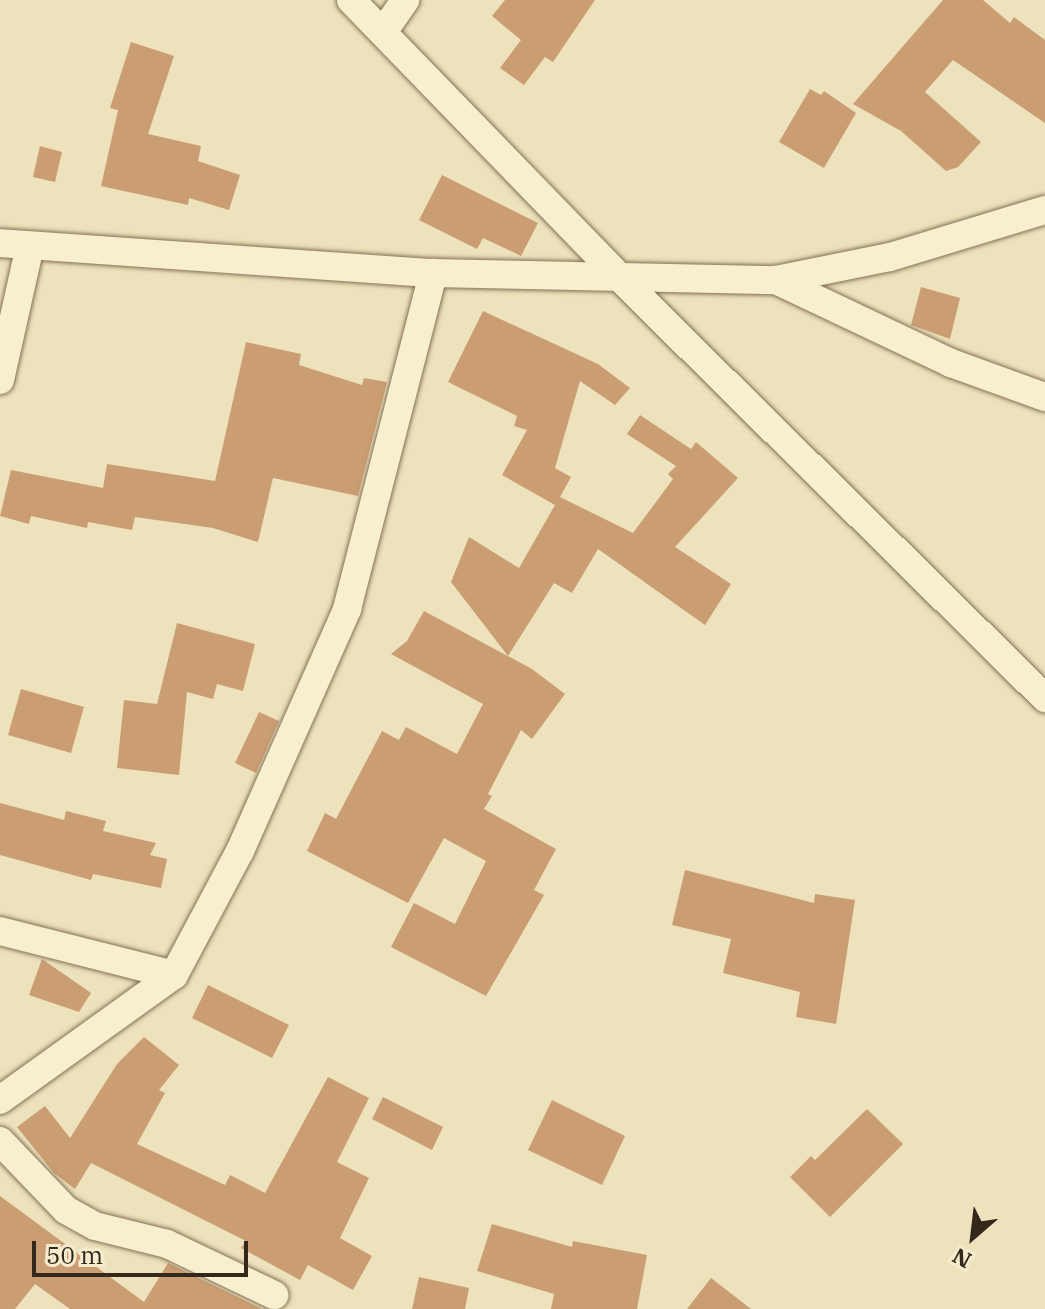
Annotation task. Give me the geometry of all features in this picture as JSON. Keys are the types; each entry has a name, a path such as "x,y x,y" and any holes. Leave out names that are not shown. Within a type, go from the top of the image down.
{"street":[{"path":"351,0 622,280 1045,698"},
{"path":"383,32 405,0"},
{"path":"0,243 433,273 622,280 776,280 890,257 1045,210"},
{"path":"0,380 30,246"},
{"path":"0,1100 174,975 240,851 347,609 433,273"},
{"path":"776,280 951,363 1045,397"},
{"path":"0,931 174,975"},
{"path":"0,1141 66,1210 95,1226 167,1244 274,1295"}],"building":[{"path":"505,0 595,0 553,62 545,57 524,85 500,68 521,40 492,16"},
{"path":"943,0 983,0 1010,23 1014,17 1045,40 1045,123 953,60 925,92 981,142 958,167 946,171 901,131 853,104"},
{"path":"131,42 174,56 148,134 201,146 198,161 240,175 229,210 189,198 188,205 101,186 118,110 110,108"},
{"path":"810,89 821,95 824,91 856,113 824,168 779,142"},
{"path":"40,146 62,152 55,182 33,177"},
{"path":"442,175 538,223 521,256 483,238 477,249 419,220"},
{"path":"921,287 960,298 950,339 911,325"},
{"path":"483,311 598,364 630,388 615,405 580,381 555,468 571,477 560,497 633,533 673,479 668,474 676,466 627,434 640,415 691,449 696,442 738,478 675,547 731,584 705,625 598,549 572,593 554,583 508,656 451,582 469,537 519,568 555,505 502,475 527,430 514,426 517,416 448,382"},
{"path":"246,342 301,354 299,365 362,385 364,378 387,382 358,496 273,478 258,542 213,528 135,517 132,530 88,522 87,528 31,516 29,524 0,516 11,470 103,488 107,464 215,481"},
{"path":"424,611 532,669 565,694 532,739 521,730 488,794 492,796 484,809 556,849 534,890 544,895 486,996 391,947 414,903 455,924 486,861 444,838 408,903 307,851 325,813 336,819 382,731 399,740 406,727 457,754 483,704 391,654 407,641"},
{"path":"177,623 255,644 243,691 217,684 213,699 187,692 179,775 117,768 124,700 157,704"},
{"path":"21,689 84,707 71,753 8,735"},
{"path":"259,712 279,721 256,773 235,763"},
{"path":"0,803 64,820 66,811 106,821 103,831 156,843 150,855 167,859 161,888 93,874 91,880 0,855"},
{"path":"685,870 814,903 815,894 855,900 836,1024 796,1017 800,992 723,973 731,939 672,925"},
{"path":"42,959 91,993 79,1012 29,995"},
{"path":"208,985 289,1025 272,1058 192,1018"},
{"path":"144,1037 179,1065 159,1090 165,1093 137,1144 225,1185 230,1175 265,1193 328,1077 369,1098 337,1162 369,1178 340,1238 372,1256 353,1290 308,1265 300,1280 241,1248 246,1241 91,1163 75,1189 54,1173 17,1127 45,1106 70,1138 117,1064"},
{"path":"383,1097 443,1127 432,1150 372,1119"},
{"path":"552,1100 625,1136 602,1185 528,1150"},
{"path":"867,1109 903,1144 830,1217 790,1177 811,1156 815,1160"},
{"path":"0,1196 144,1302 168,1263 262,1309 70,1309 35,1284 15,1309 0,1309"},
{"path":"492,1224 572,1247 573,1241 647,1255 637,1309 551,1309 554,1294 477,1271"},
{"path":"419,1277 469,1288 465,1309 412,1309"},
{"path":"711,1278 751,1309 687,1309"}]}
